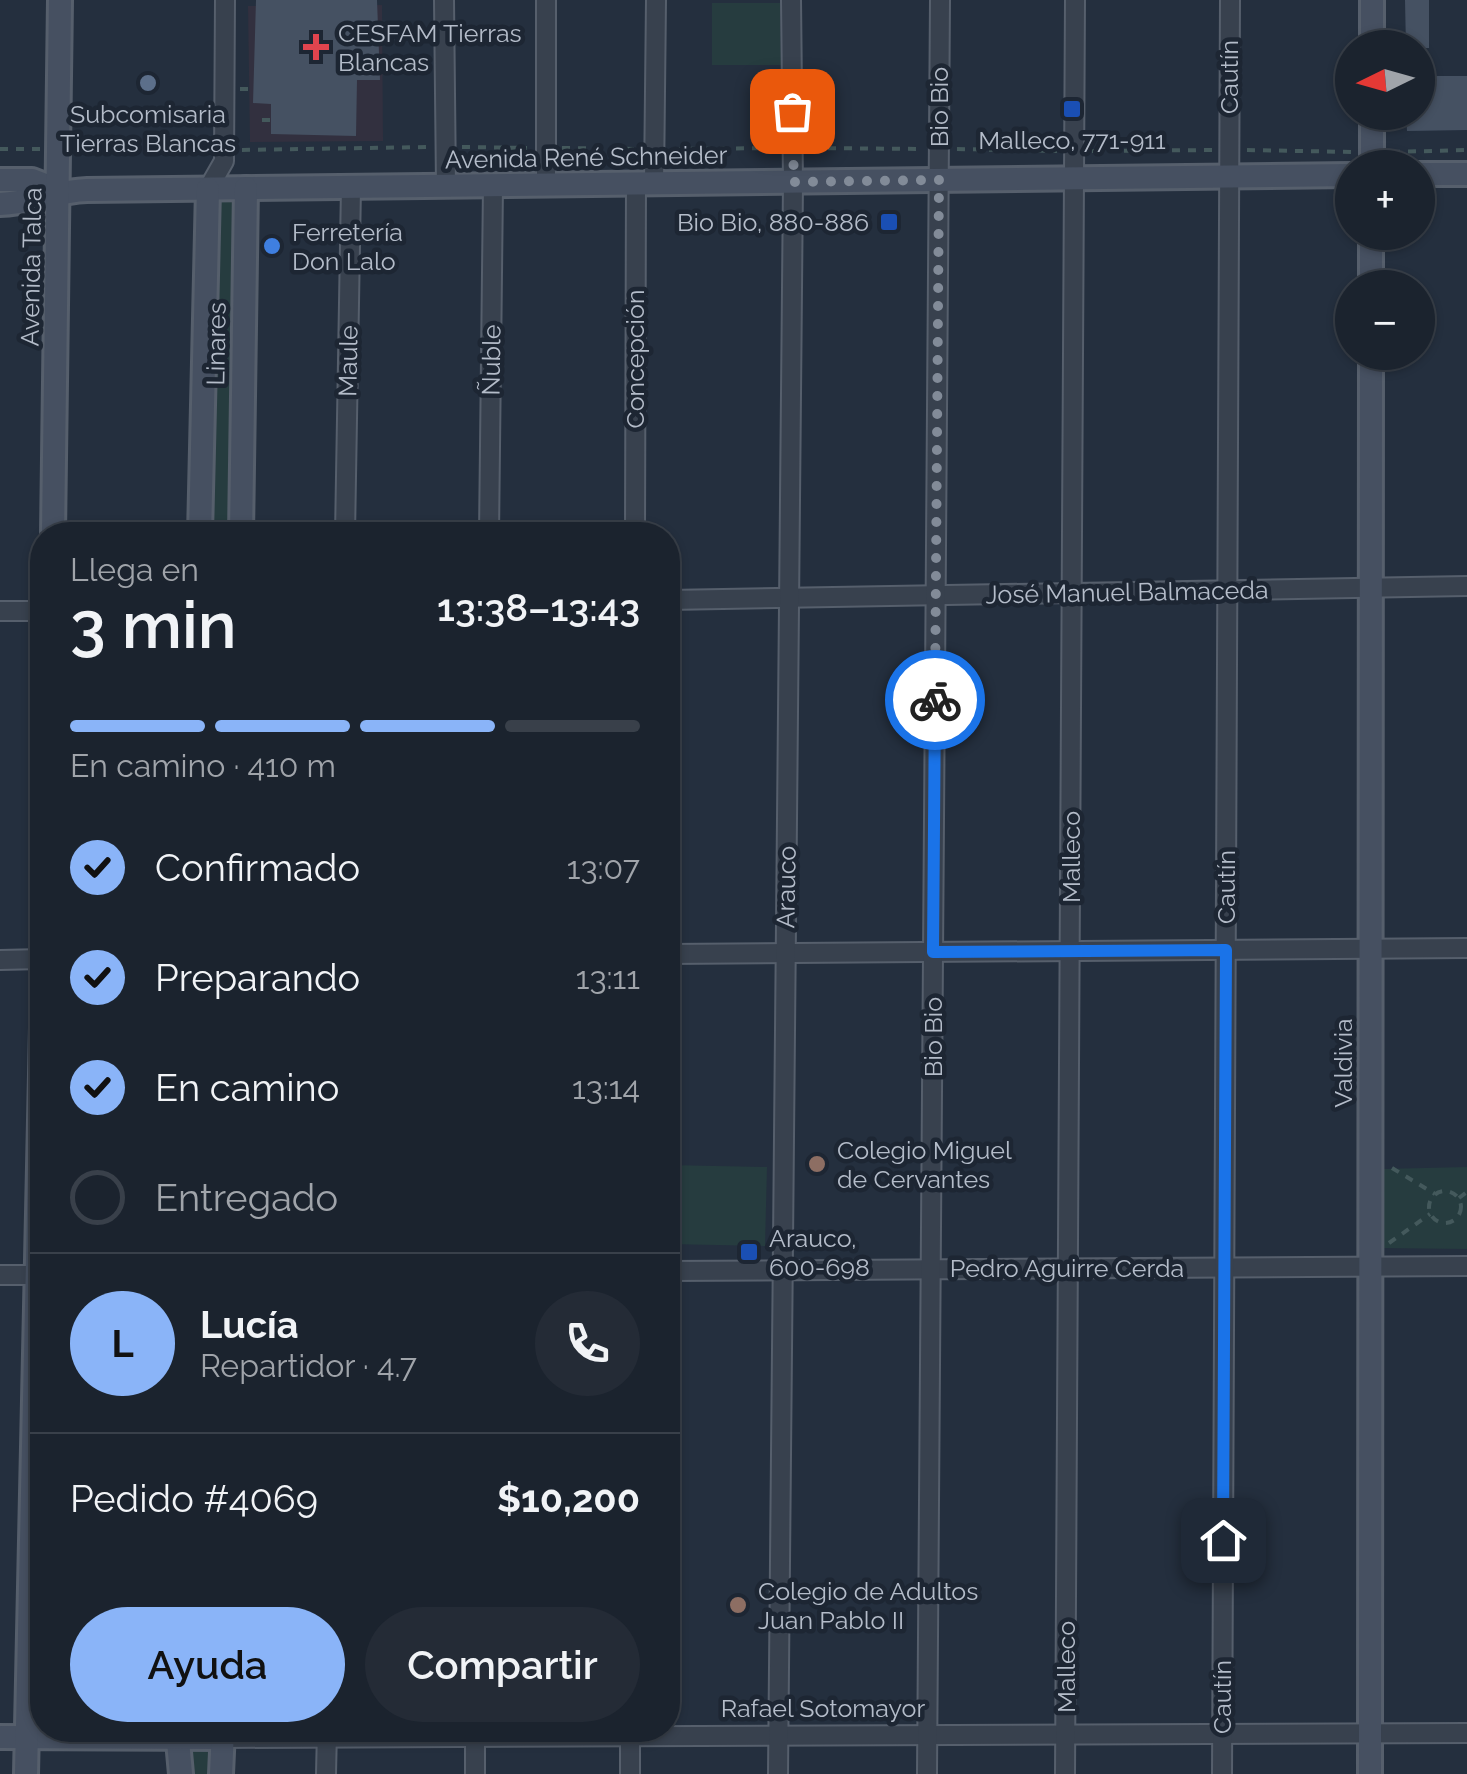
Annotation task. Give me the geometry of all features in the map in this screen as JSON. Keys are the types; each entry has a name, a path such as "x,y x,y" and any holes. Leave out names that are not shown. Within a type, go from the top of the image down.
{"street":[{"name":"Avenida Talca","path":"53,522 60,0"},
{"name":"Linares","path":"200,522 208,188 224,152 226,0"},
{"path":"444,0 446,186"},
{"path":"546,0 546,185"},
{"name":"Concepción","path":"634,522 645,183 654,149 656,0"},
{"name":"Arauco","path":"778,1774 794,182 791,0"},
{"name":"Bio Bio","path":"927,1774 940,0"},
{"name":"Malleco","path":"1065,1774 1075,0"},
{"name":"Cautín","path":"1222,1774 1230,0"},
{"path":"1372,0 1372,30"},
{"path":"224,152 246,188"},
{"path":"1435,174 1467,174"},
{"name":"Avenida René Schneider","path":"0,180 32,180 60,191 1335,175"},
{"name":"Ñuble","path":"489,522 493,185"},
{"name":"Maule","path":"345,522 351,187"},
{"name":"Linares","path":"241,522 246,188"},
{"name":"Avenida René Schneider","path":"0,204 32,204 60,191"},
{"name":"Valdivia","path":"1370,1774 1371,370"},
{"name":"José Manuel Balmaceda","path":"680,600 1467,586"},
{"path":"0,612 30,611"},
{"path":"680,954 1467,948"},
{"path":"0,960 30,959"},
{"name":"Pedro Aguirre Cerda","path":"680,1271 1224,1268 1370,1261 1467,1266"},
{"path":"0,1275 30,1275"},
{"path":"26,1774 30,1660"},
{"name":"Rafael Sotomayor","path":"680,1734 1467,1733"},
{"name":"Rafael Sotomayor","path":"0,1737 28,1737"},
{"path":"178,1742 181,1774"},
{"path":"221,1774 223,1742"},
{"path":"326,1774 327,1742"},
{"path":"475,1742 475,1774"},
{"path":"630,1742 630,1774"}],"path":[{"path":"262,120 271,120"},
{"path":"224,152 446,147 1229,150 1335,157"},
{"path":"0,149 61,148"},
{"path":"1435,153 1467,150"},
{"path":"1370,1155 1435,1194"},
{"path":"1458,1198 1445,1190 1435,1194 1429,1203 1430,1214 1443,1224 1460,1213"},
{"path":"1458,1198 1467,1192"},
{"path":"1458,1198 1460,1213"},
{"path":"1460,1213 1467,1217"},
{"path":"1370,1261 1430,1214"}],"shaded area":[{"name":"CESFAM Tierras Blancas","path":"382,5 383,141 250,142 248,6"}],"green space":[{"path":"712,3 780,3 781,65 712,65"},
{"path":"214,202 237,202 232,522 209,522"},
{"path":"680,1165 767,1167 765,1246 680,1244"},
{"path":"1467,1167 1467,1249 1381,1248 1382,1169"},
{"path":"191,1742 213,1742 209,1774 193,1774"}],"building":[{"name":"CESFAM Tierras Blancas","path":"256,0 377,0 380,80 357,80 356,136 271,134 271,104 253,103"},
{"path":"1405,0 1429,0 1429,30 1406,30"},
{"path":"1435,76 1467,76 1467,130 1407,131 1435,130"}],"way so far":[{"path":"792,111 794,182 939,180 935,700"}],"place":[{"name":"CESFAM Tierras Blancas","path":"316,47"},
{"name":"Subcomisaria Tierras Blancas","path":"148,83"},
{"name":"Malleco, 771-911","path":"1072,109"},
{"name":"Bio Bio, 880-886","path":"889,222"},
{"name":"Ferretería Don Lalo","path":"272,246"},
{"name":"Colegio Miguel de Cervantes","path":"817,1164"},
{"name":"Arauco, 600-698","path":"749,1252"},
{"name":"Colegio de Adultos Juan Pablo II","path":"738,1605"}],"route":[{"path":"935,700 933,952 1226,950 1223,1540"}]}
